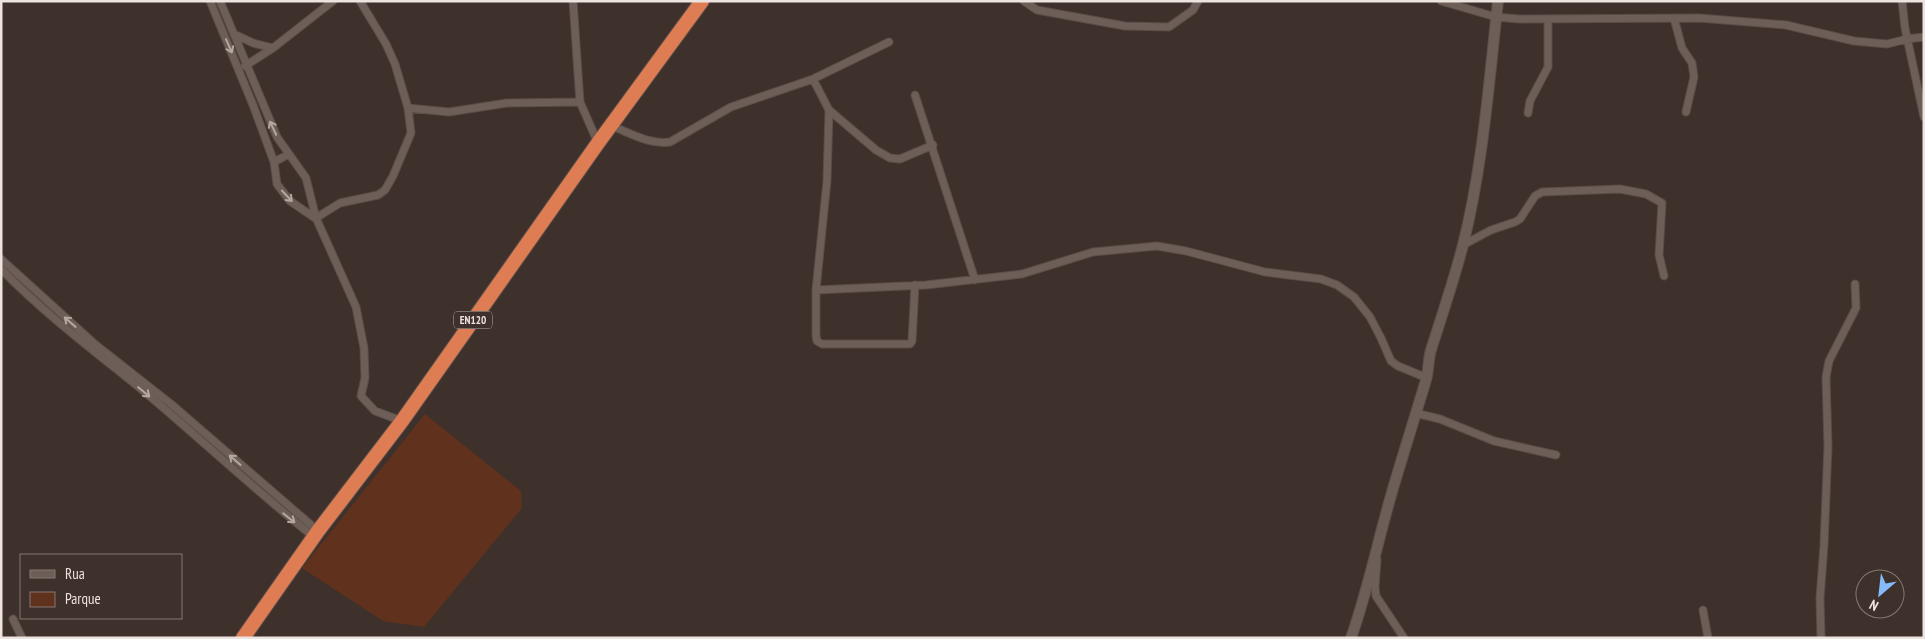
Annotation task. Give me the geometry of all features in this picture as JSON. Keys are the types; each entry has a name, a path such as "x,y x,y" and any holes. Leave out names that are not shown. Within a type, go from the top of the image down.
{"highway":[{"name":"EN120","path":"243,638 316,534 402,421 598,143 702,1"}],"street":[{"path":"210,1 274,162 278,184 290,201 316,218"},
{"path":"220,1 273,128 306,178 316,218 356,307 364,348 365,378 361,396 375,411 402,421"},
{"path":"238,69 273,48 333,1"},
{"path":"316,218 340,203 378,194 384,190 393,176 411,133 408,108 395,64 386,44 360,1"},
{"path":"572,1 580,102 598,143"},
{"path":"1024,1 1037,10 1125,26 1169,27 1193,10 1198,1"},
{"path":"1441,1 1496,17 1548,20 1699,18 1786,25 1854,41 1887,44 1924,37"},
{"path":"1351,638 1415,413 1427,378 1430,352 1439,328 1463,245 1488,99 1498,1"},
{"path":"1902,1 1907,39 1924,115"},
{"path":"1674,18 1682,48 1692,63 1694,77 1686,112"},
{"path":"1528,113 1530,101 1548,67 1548,20"},
{"path":"234,34 273,48"},
{"path":"612,126 651,141 670,142 731,107 812,78 890,42"},
{"path":"812,78 829,110 876,150 890,158 900,159 933,145"},
{"path":"915,95 933,145 975,280"},
{"path":"408,108 449,112 507,104 580,102"},
{"path":"829,110 827,181 816,290 817,341 822,344 910,344 912,341 915,285"},
{"path":"274,162 289,154"},
{"path":"1463,245 1491,230 1520,219 1535,196 1542,192 1620,189 1646,194 1662,203 1658,254 1664,276"},
{"path":"816,290 915,285 1022,274 1093,252 1157,246 1186,251 1265,272 1321,279 1338,285 1354,297 1370,318 1391,361 1398,366 1427,378"},
{"path":"1,259 96,345 171,404 316,534"},
{"path":"1,269 72,333 146,393 265,498 316,534"},
{"path":"1821,638 1820,598 1828,446 1826,377 1829,361 1856,308 1855,284"},
{"path":"1415,413 1440,419 1494,441 1556,455"},
{"path":"1378,547 1376,596 1404,638"},
{"path":"1703,610 1708,638"},
{"path":"13,619 22,638"}],"green space":[{"path":"425,414 521,491 522,508 424,627 383,621 302,568"}]}
